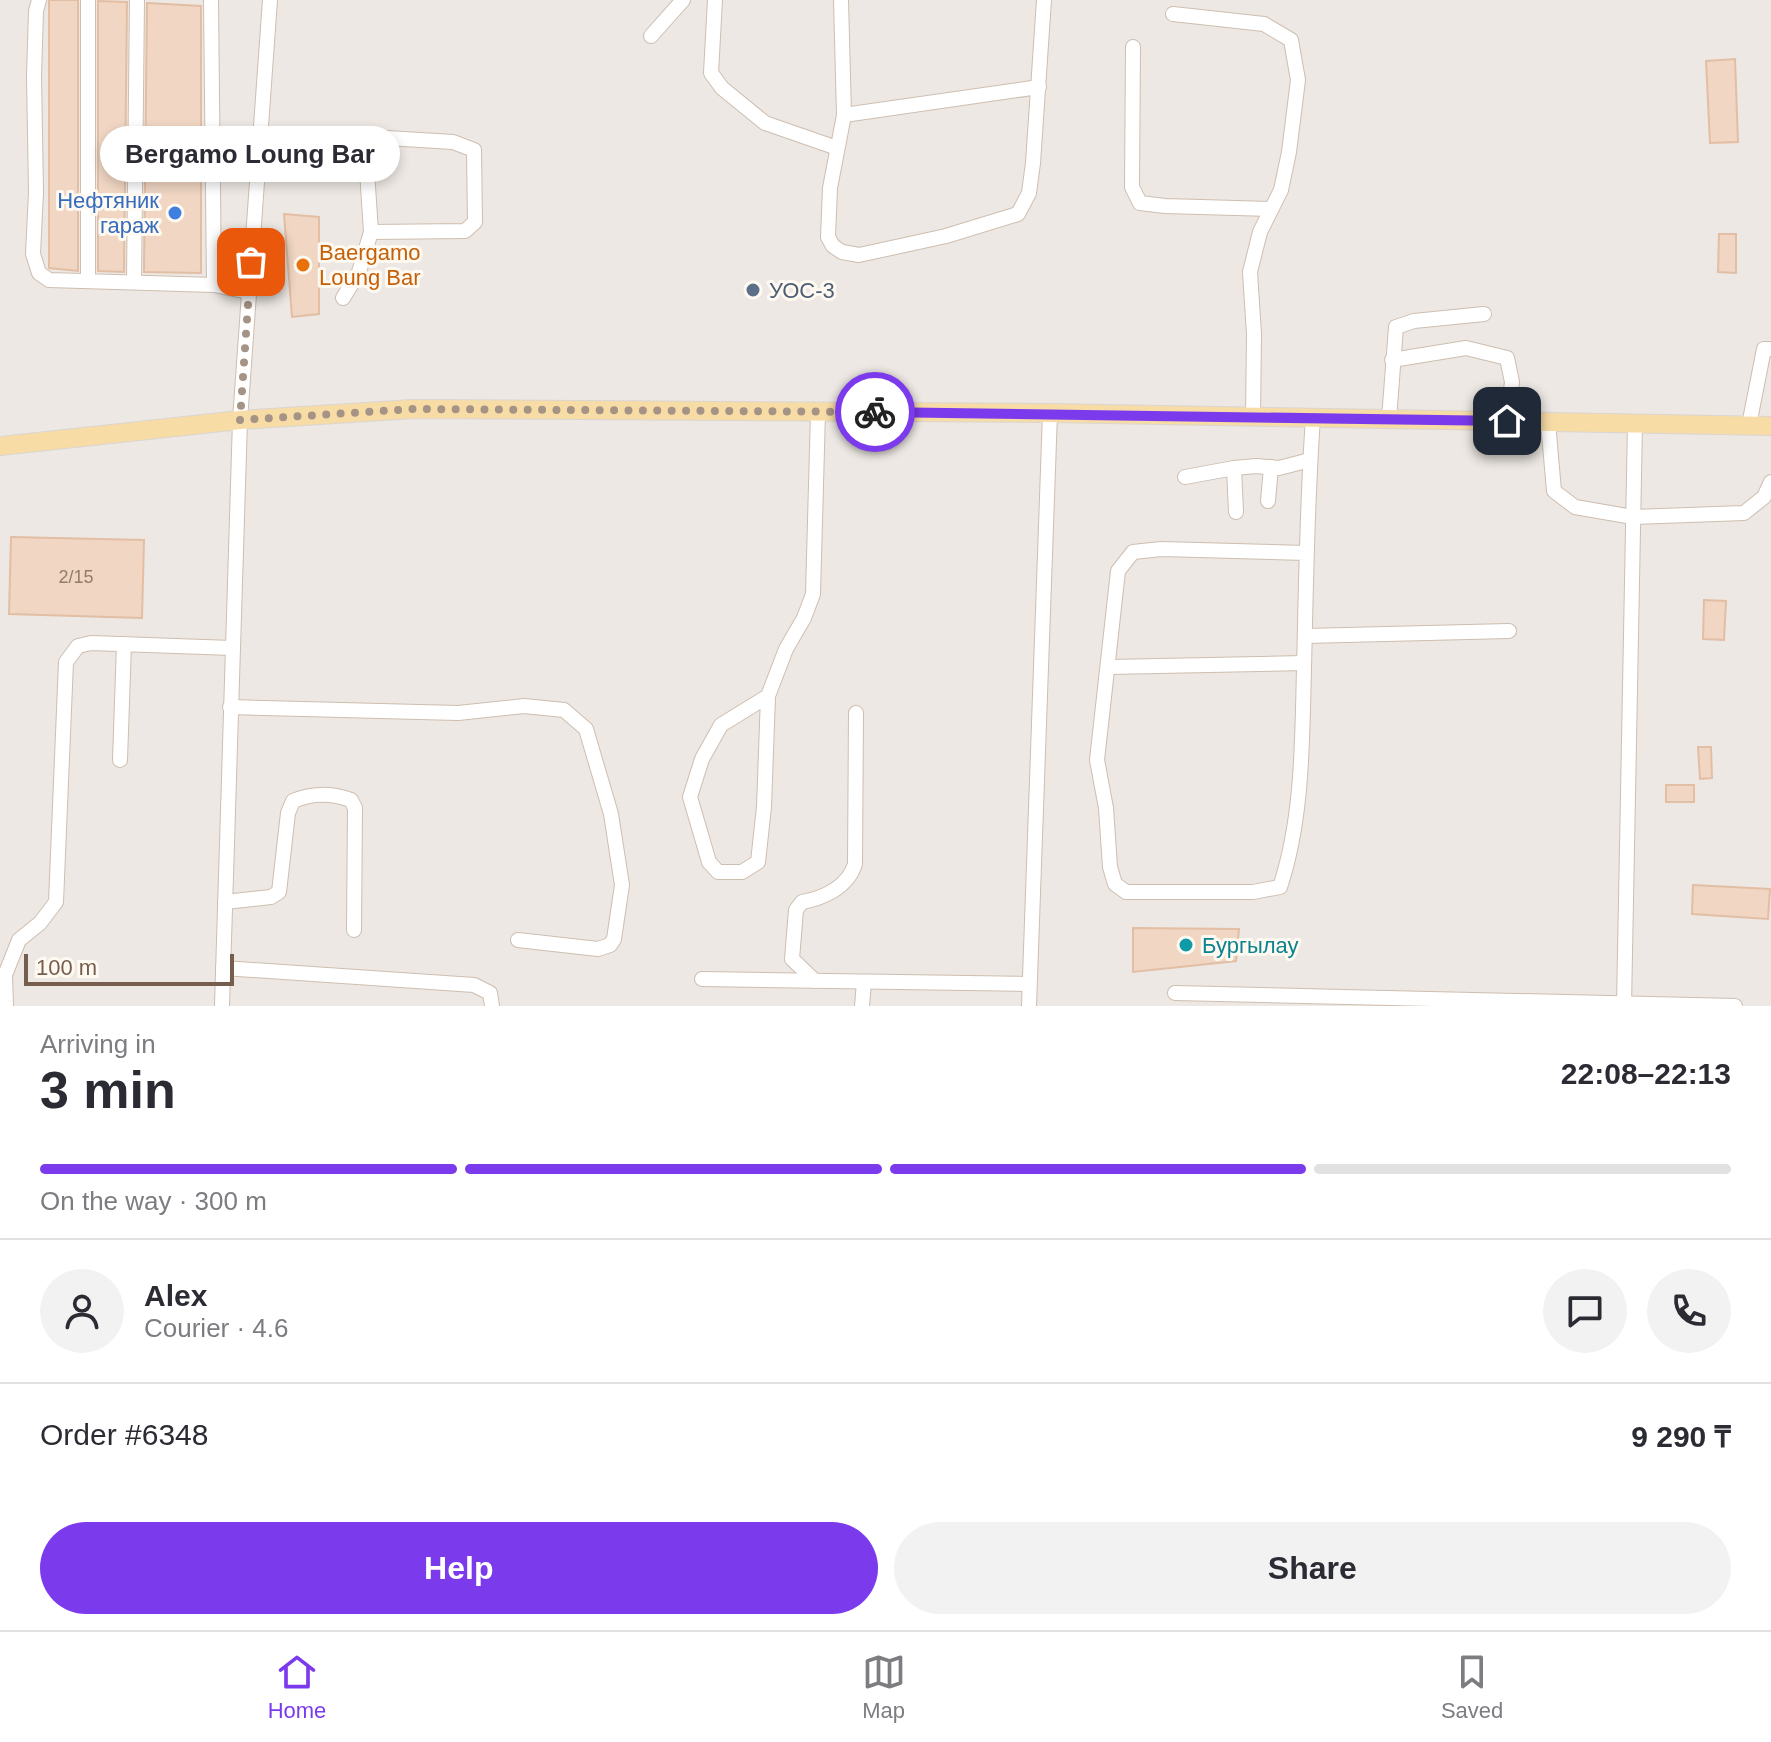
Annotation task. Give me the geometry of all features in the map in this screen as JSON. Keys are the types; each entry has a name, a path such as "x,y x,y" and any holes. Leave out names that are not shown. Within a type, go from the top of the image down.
{"main road":[{"path":"0,446 240,420 413,409 1050,413 1771,426"}],"street":[{"path":"39,0 34,76 36,192 33,254 39,273 49,280 214,285 249,292"},
{"path":"88,0 88,280"},
{"path":"134,281 137,0"},
{"path":"211,0 214,285"},
{"path":"222,1006 240,420 270,0"},
{"path":"651,36 683,0"},
{"path":"715,0 711,73 722,88 765,123 837,148"},
{"path":"841,0 844,115 830,188 828,237 833,246 842,252 859,255 1001,221 1018,214 1029,193 1044,0"},
{"path":"1173,14 1264,24 1291,40 1298,80 1289,152 1281,190 1260,232 1250,272 1254,334 1253,417"},
{"path":"1133,47 1132,187 1140,203 1271,209"},
{"path":"844,115 1039,87"},
{"path":"260,142 345,146 387,138 453,142 474,150 475,222 465,231 371,232"},
{"path":"343,298 359,272 371,232 367,171 345,146"},
{"path":"1389,419 1396,327 1414,321 1484,314"},
{"path":"1392,360 1466,348 1507,358 1512,382 1507,421"},
{"path":"1749,425 1764,349 1771,349"},
{"path":"768,696 721,725 702,759 690,797 709,862 718,872 742,872 758,862 764,807 768,696 786,649 804,618 813,594 818,412"},
{"path":"1029,1006 1050,413"},
{"path":"1306,553 1161,549 1133,552 1118,571 1097,760 1106,808 1110,867 1115,884 1126,892 1253,892 1280,887 1291,854 1302,741 1306,553 1313,418"},
{"path":"1548,422 1554,491 1575,507 1633,517 1744,513 1764,497 1771,482"},
{"path":"1624,1004 1635,423"},
{"path":"1185,477 1234,468 1279,468 1310,460"},
{"path":"1268,501 1271,467"},
{"path":"1234,468 1236,512"},
{"path":"1305,636 1509,631"},
{"path":"6,1006 5,975 19,940 40,923 56,902 66,662 78,646 91,643 232,648"},
{"path":"120,760 124,644"},
{"path":"1109,667 1304,663"},
{"path":"230,707 458,713 524,706 564,710 586,729 611,814 622,885 614,939 610,945 598,949 518,940"},
{"path":"815,981 792,959 796,910 802,902 817,900 841,886 851,876 855,864 856,713"},
{"path":"225,902 271,897 279,892 288,813 293,801 307,795 341,796 351,800 355,808 354,930"},
{"path":"223,968 474,985 490,993 492,1006"},
{"path":"702,979 1029,984"},
{"path":"862,1006 864,982"},
{"path":"1175,993 1735,1006"}],"shaded area":[{"path":"0,0 1771,0 1771,1006 0,1006"}],"building":[{"path":"49,0 78,0 78,271 49,268"},
{"path":"98,1 127,2 124,272 98,271"},
{"path":"147,3 201,6 201,273 144,272"},
{"path":"1735,59 1738,142 1710,143 1706,61"},
{"name":"Baergamo Loung Bar","path":"284,214 319,217 319,314 292,317"},
{"path":"1719,234 1736,234 1736,273 1718,272"},
{"path":"11,537 144,540 142,618 9,614"},
{"path":"1704,600 1726,601 1724,640 1703,639"},
{"path":"1698,747 1711,747 1712,778 1700,779"},
{"path":"1666,785 1694,785 1694,802 1666,802"},
{"path":"1693,885 1770,889 1768,919 1692,914"},
{"name":"Бургылау","path":"1133,928 1239,929 1236,961 1133,972"}],"way so far":[{"path":"251,262 240,420 413,409 875,412"}],"place":[{"name":"Нефтяник гараж","path":"175,213"},
{"name":"Bergamo Loung Bar","path":"251,262"},
{"name":"Baergamo Loung Bar","path":"303,265"},
{"name":"УОС-3","path":"753,290"},
{"name":"Бургылау","path":"1186,945"}],"route":[{"path":"875,412 1507,421"}]}
